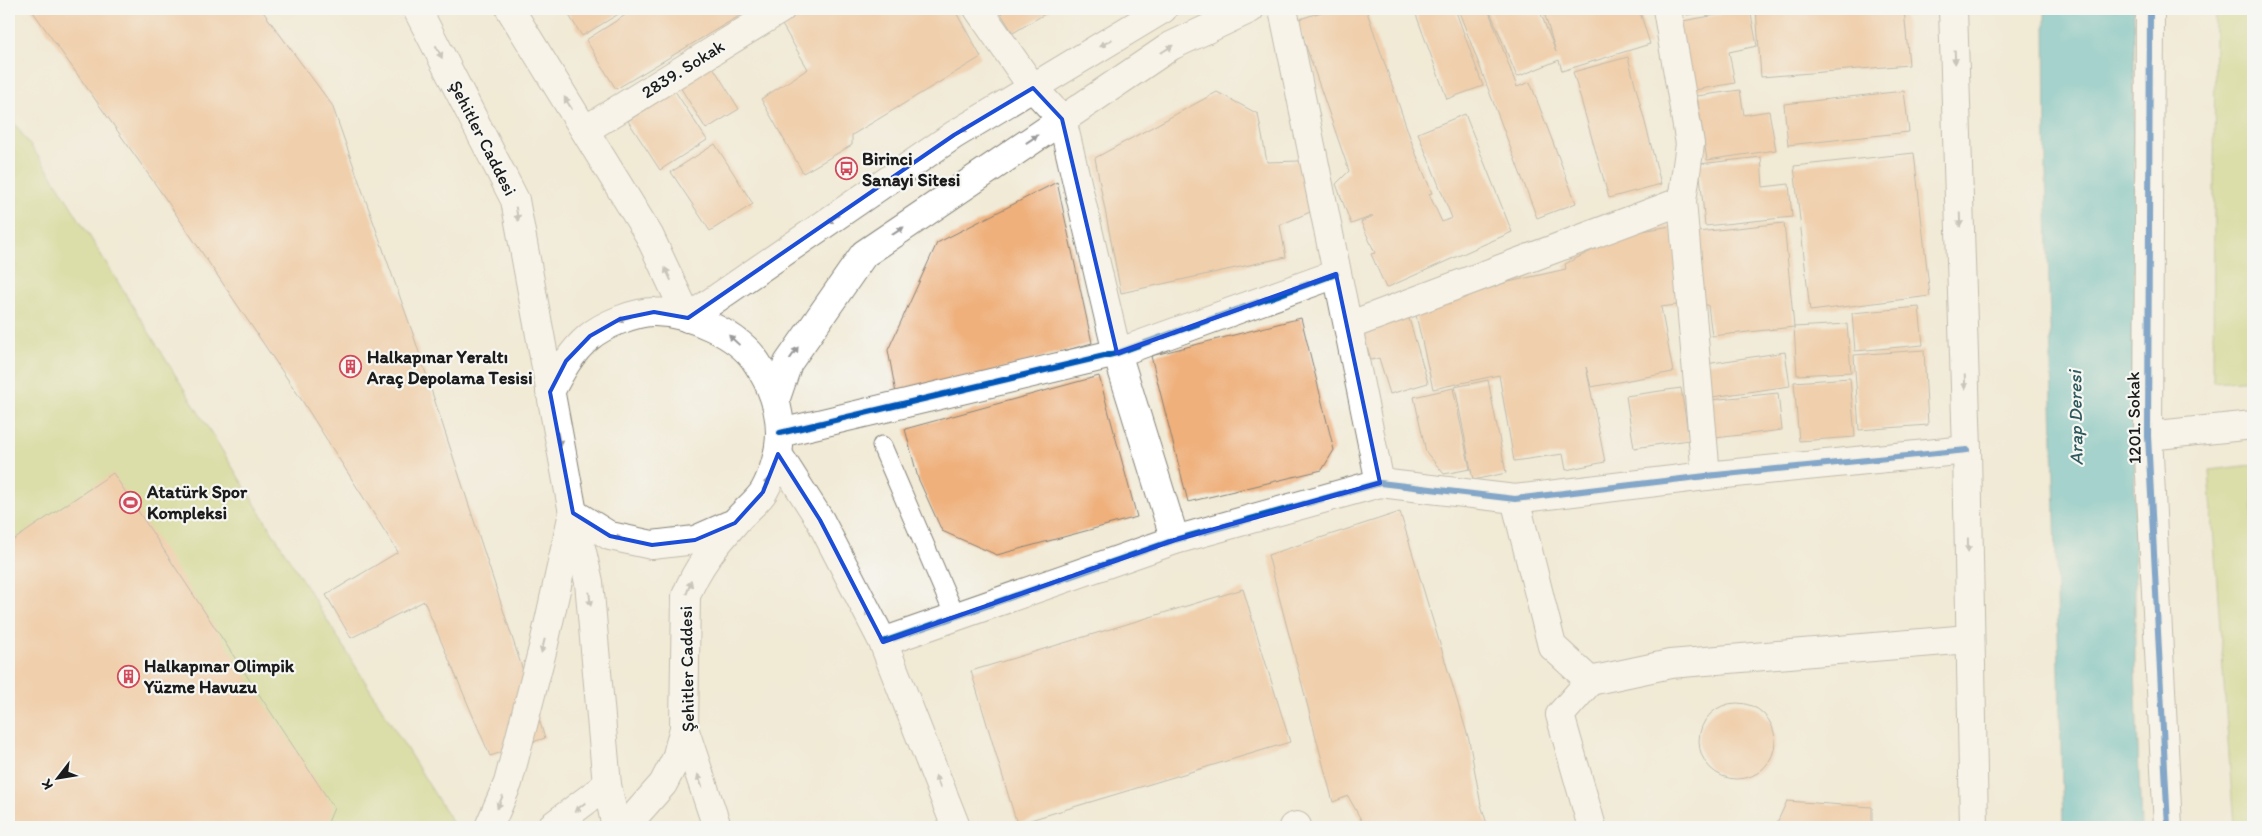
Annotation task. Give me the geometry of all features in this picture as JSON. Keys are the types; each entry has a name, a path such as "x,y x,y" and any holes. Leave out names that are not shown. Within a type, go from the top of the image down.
{"street":[{"name":"Şehitler Caddesi","path":"417,9 515,200 573,513 589,582 607,785 616,827"},
{"path":"510,9 649,235 688,318 954,135 1163,9"},
{"name":"2839. Sokak","path":"585,130 781,9"},
{"path":"978,9 1033,88 1062,119 1117,353 1175,540"},
{"path":"776,398 788,363 864,254 1171,46 1250,9"},
{"path":"1283,9 1380,483"},
{"path":"1667,9 1690,144 1682,202 1706,476"},
{"path":"1953,9 1967,450 1974,827"},
{"name":"1201. Sokak","path":"2150,9 2148,436 2168,827"},
{"path":"1348,326 1682,202"},
{"path":"956,827 883,642 779,443 1117,353 1336,274"},
{"name":"Şehitler Caddesi","path":"550,392 566,361 590,336 620,319 654,312 688,318 726,333 756,361 776,398 779,443 763,492 697,570 686,596 684,728 717,827"},
{"path":"2148,436 2253,425"},
{"path":"883,642 1175,540 1380,483 1515,499 1706,476 1967,450"},
{"path":"1515,499 1552,646 1590,681"},
{"name":"Şehitler Caddesi","path":"573,513 610,536 652,545 695,540 735,523"},
{"path":"489,827 508,784 544,644 573,513"},
{"path":"1592,827 1560,715 1590,681 1670,664 1970,639"},
{"path":"625,827 662,784 676,759 684,728"},
{"path":"551,827 607,785"}],"lane":[{"path":"882,446 955,616"}],"highlighted area":[{"path":"1033,88 1062,119 1117,353 1336,274 1380,483 1175,540 883,642 820,520 778,454 763,492 735,523 695,540 652,545 610,536 573,513 550,392 566,361 590,336 620,319 654,312 688,318 954,135"}],"green space":[{"path":"2215,9 2253,9 2253,379 2213,382"},
{"name":"Atatürk Spor Kompleksi","path":"9,116 53,177 455,827 9,827"},
{"path":"2253,465 2253,827 2234,827 2209,470"}],"water":[{"name":"Arap Deresi","path":"2045,9 2134,9 2135,669 2141,827 2063,827 2046,172"}],"building":[{"name":"Halkapınar Yeraltı Araç Depolama Tesisi","path":"31,9 261,9 332,105 412,331 545,738 490,756 424,601 351,638 326,595 398,552 303,402 163,195"},
{"path":"565,9 627,9 582,36"},
{"path":"635,9 751,9 616,89 586,40"},
{"path":"792,9 954,9 981,57 852,135 852,145 803,173 761,99 808,69 778,18"},
{"path":"998,9 1053,9 1013,33"},
{"path":"1330,9 1366,9 1414,149 1432,193 1429,194 1442,222 1452,218 1418,133 1465,114 1512,232 1386,288 1371,254 1375,253 1361,222 1373,216 1351,224 1336,184 1349,171 1297,20"},
{"path":"1414,9 1455,9 1483,86 1447,99"},
{"path":"1458,9 1488,9 1517,87 1530,82 1576,203 1537,218"},
{"path":"1489,9 1539,9 1556,52 1543,9 1639,9 1650,44 1562,71 1559,60 1517,77"},
{"path":"1685,9 1716,9 1716,10 1687,15"},
{"path":"1750,9 1757,46 1729,52 1735,83 1689,91 1677,22"},
{"path":"1756,9 1904,9 1909,65 1761,77"},
{"path":"1628,57 1661,184 1609,198 1573,72"},
{"path":"710,62 739,109 706,129 677,82"},
{"path":"1740,90 1744,115 1769,111 1776,150 1707,160 1697,96"},
{"path":"675,91 707,140 660,170 628,121"},
{"path":"1904,91 1909,132 1788,145 1784,104"},
{"path":"1217,92 1258,114 1267,162 1300,161 1310,212 1280,225 1286,257 1121,293 1095,158"},
{"path":"715,144 753,204 710,231 671,172"},
{"path":"1914,153 1930,296 1810,311 1794,166"},
{"path":"1761,157 1763,187 1789,184 1792,217 1705,226 1699,164"},
{"path":"1057,182 1092,343 897,399 888,350 937,243"},
{"path":"1784,223 1794,327 1712,336 1708,305 1695,304 1688,233"},
{"path":"1671,226 1684,304 1661,307 1673,372 1591,387 1586,367 1605,462 1566,470 1563,454 1514,461 1499,375 1433,389 1416,315 1447,296 1566,269 1565,264 1625,234"},
{"path":"1919,307 1923,345 1855,351 1852,313"},
{"path":"1408,315 1428,383 1390,394 1379,358 1371,360 1362,329"},
{"path":"1301,318 1334,450 1322,470 1188,502 1151,356"},
{"path":"1847,324 1851,372 1797,375 1794,327"},
{"path":"1924,350 1928,425 1859,430 1854,355"},
{"path":"1785,352 1790,386 1705,398 1699,365"},
{"path":"1099,376 1137,517 997,555 942,531 918,478 905,429"},
{"path":"1850,378 1855,437 1799,441 1794,382"},
{"path":"1488,380 1506,473 1473,480 1455,387"},
{"path":"1453,388 1470,469 1444,474 1426,452 1414,397"},
{"path":"1681,388 1689,440 1634,448 1626,396"},
{"path":"1778,393 1782,430 1715,438 1710,400"},
{"name":"Halkapınar Olimpik Yüzme Havuzu","path":"113,473 334,808 326,827 9,827 9,543"},
{"path":"1400,512 1469,740 1481,805 1488,827 1365,827 1348,796 1333,802 1268,555"},
{"path":"1243,589 1290,742 1017,824 971,671"},
{"path":"1737,703 1752,706 1764,714 1772,726 1775,741 1772,756 1764,768 1752,776 1737,779 1722,776 1710,768 1702,756 1699,741 1702,726 1710,714 1722,706"},
{"path":"1787,801 1872,807 1872,827 1775,827"}],"cycle path":[{"path":"2150,9 2148,436 2168,827"},
{"path":"780,433 1117,353 1336,274"},
{"path":"883,642 1175,540 1380,483 1515,499 1706,476 1967,450"}],"place":[{"name":"Birinci Sanayi Sitesi","path":"846,169"},
{"name":"Halkapınar Yeraltı Araç Depolama Tesisi","path":"351,367"},
{"name":"Atatürk Spor Kompleksi","path":"131,502"},
{"name":"Halkapınar Olimpik Yüzme Havuzu","path":"128,676"}]}
